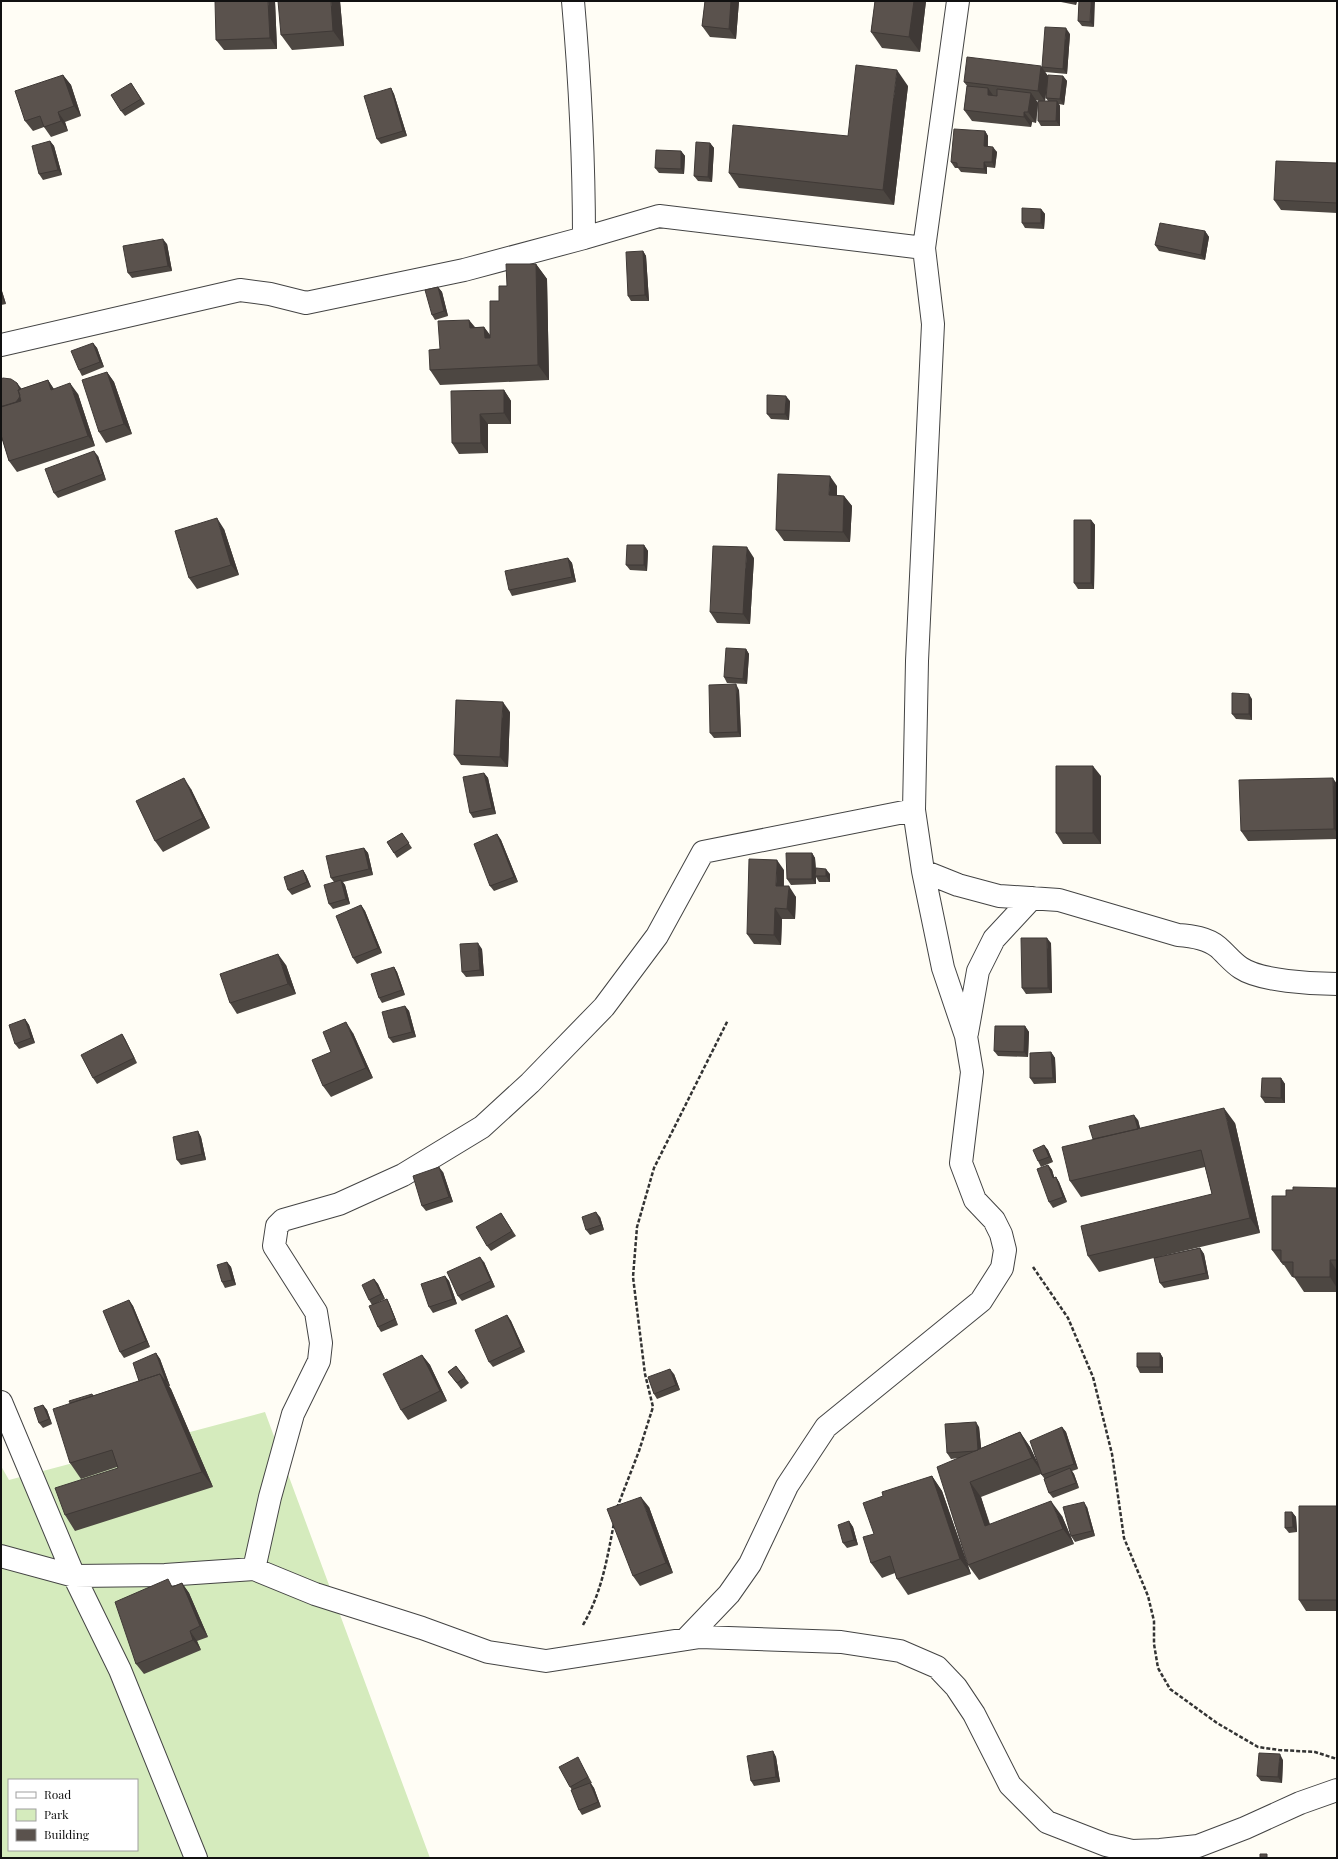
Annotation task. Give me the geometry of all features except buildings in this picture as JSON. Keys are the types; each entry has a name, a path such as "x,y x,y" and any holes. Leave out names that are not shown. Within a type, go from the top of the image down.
{"street":[{"path":"573,1 581,95 584,238"},
{"path":"686,1639 729,1594 750,1564 787,1486 826,1427 981,1301 1002,1268 1005,1250 1001,1234 994,1220 975,1200 961,1163 972,1072 966,1036 943,968 914,810 918,653 933,324 924,248 958,1"},
{"path":"1,345 240,290 270,294 306,302 464,270 659,216 924,248"},
{"path":"254,1569 270,1497 293,1414 319,1361 321,1343 316,1312 274,1246 277,1226 284,1220 339,1204 402,1175 482,1127 530,1083 604,1007 657,936 703,852 914,810"},
{"path":"924,871 958,885 999,896 1059,900 1178,935 1197,936 1217,946 1242,969 1267,977 1311,984 1337,984"},
{"path":"966,1036 978,970 994,939 1032,898"},
{"path":"1,1402 74,1576 120,1670 196,1858"},
{"path":"1,1556 74,1576 165,1575 254,1569 315,1594 422,1628 488,1652 546,1661 700,1637 841,1642 900,1651 937,1667 956,1687 974,1714 1010,1785 1047,1822 1113,1846 1132,1851 1198,1846 1245,1828 1300,1803 1337,1790"}],"path":[{"path":"616,1510 650,1422 653,1407 645,1374 633,1277 637,1227 654,1168 728,1020"},
{"path":"1033,1266 1068,1318 1093,1377 1112,1454 1124,1538 1148,1596 1154,1621 1154,1644 1158,1668 1170,1689 1217,1723 1258,1747 1315,1752 1337,1759"},
{"path":"564,1658 589,1613 605,1572 614,1518"}],"green space":[{"path":"265,1412 430,1858 1,1858 1,1466 9,1480"}]}
